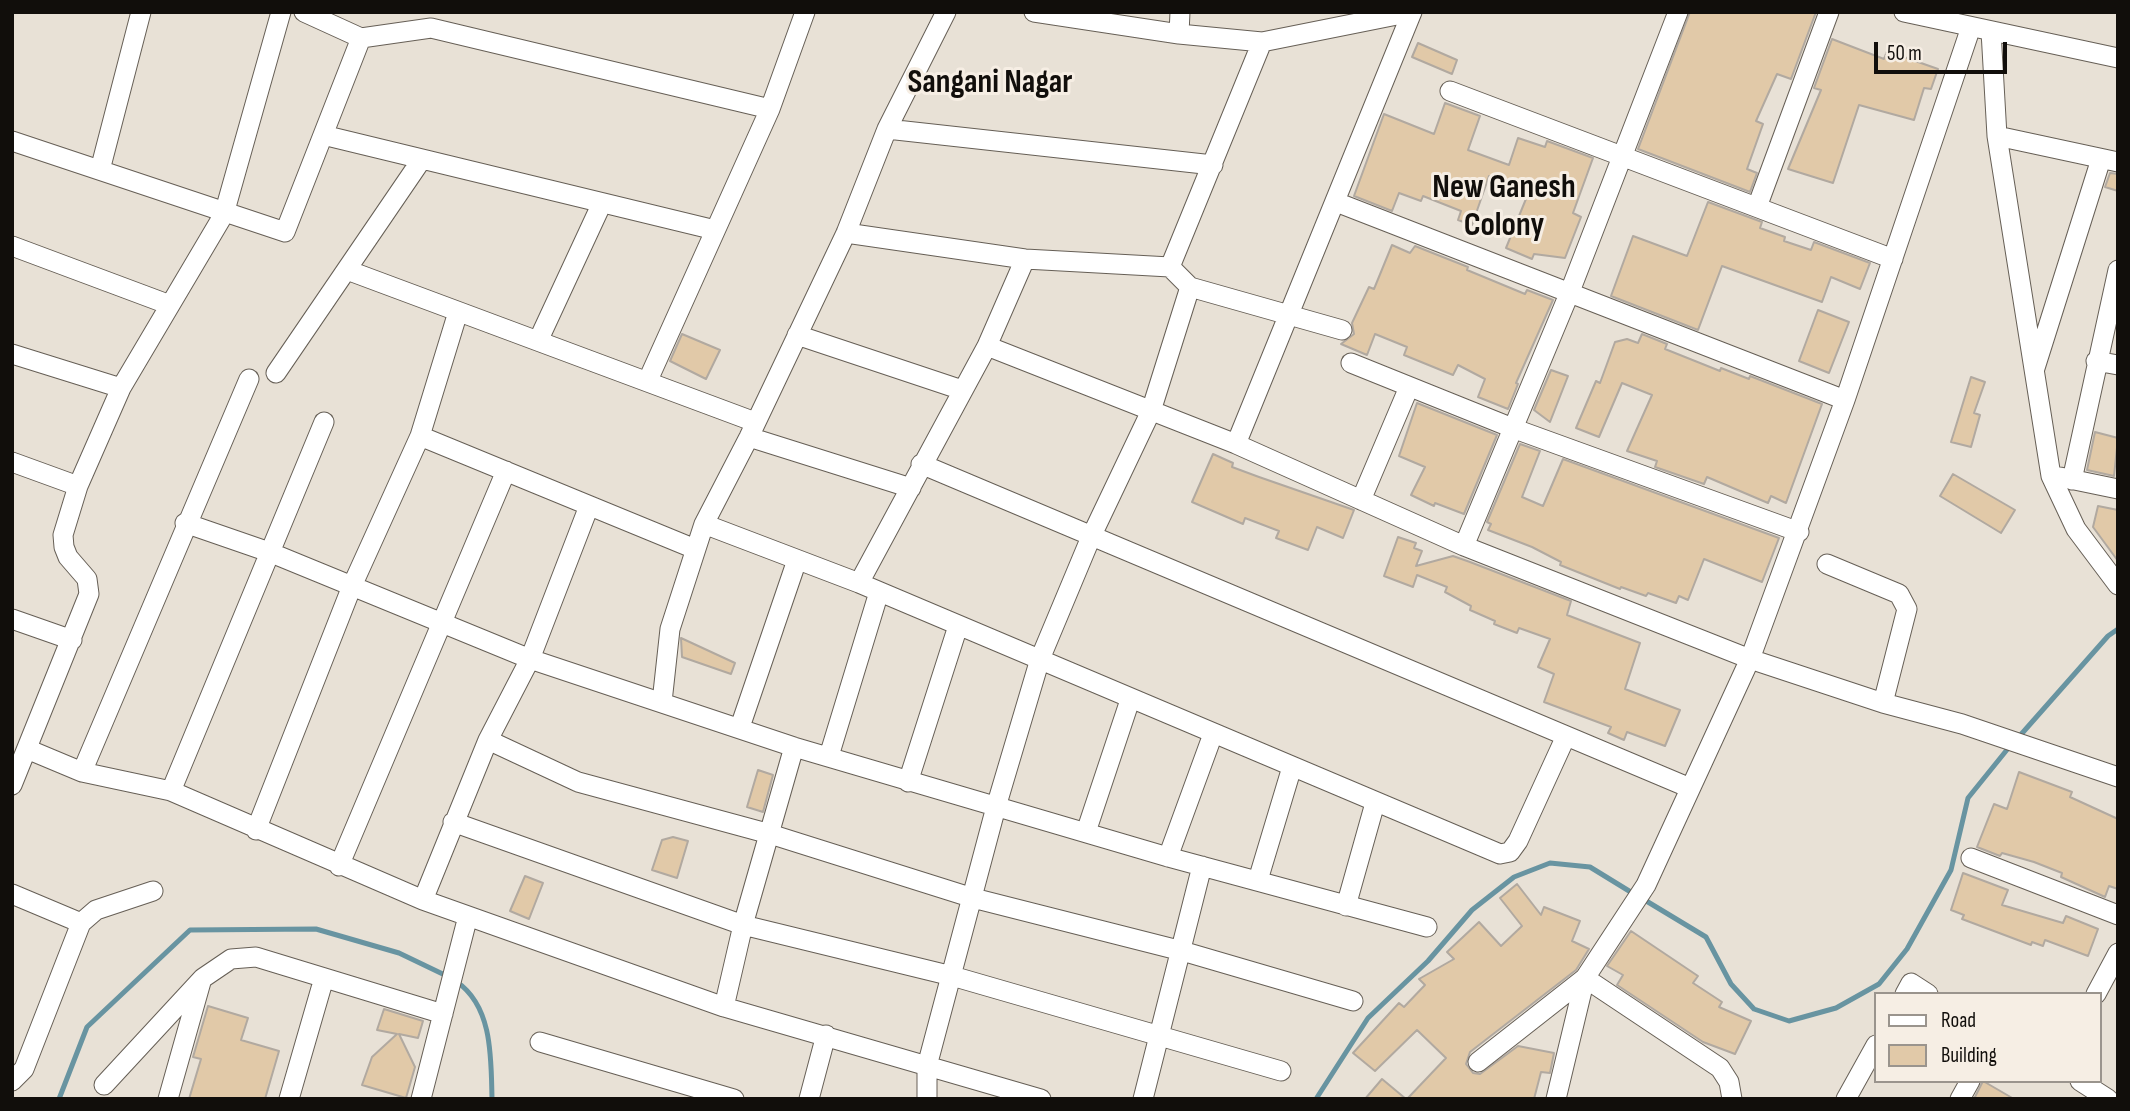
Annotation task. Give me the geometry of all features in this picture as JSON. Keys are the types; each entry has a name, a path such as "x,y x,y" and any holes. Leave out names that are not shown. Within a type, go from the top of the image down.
{"street":[{"path":"100,170 141,12"},
{"path":"12,785 72,640 89,586 87,579 68,558 64,547 63,535 78,486 121,388 224,214 281,12"},
{"path":"304,12 360,38 431,28 770,109"},
{"path":"648,380 770,109 805,12"},
{"path":"662,702 670,629 704,524 846,233 887,129 946,12"},
{"path":"1034,12 1063,14 1179,34 1262,43 1412,12 1236,444"},
{"path":"1179,34 1181,12"},
{"path":"1464,545 1515,429 1678,12"},
{"path":"1757,207 1829,12"},
{"path":"1912,13 2118,58"},
{"path":"1981,29 2051,475 2076,529 2113,580"},
{"path":"1478,1062 1585,978 1646,885 1750,659 1799,532 1893,259 1981,29"},
{"path":"12,141 224,214 285,232 360,38"},
{"path":"1170,267 1262,43"},
{"path":"1450,90 1893,259"},
{"path":"887,129 1213,165"},
{"path":"323,135 715,230"},
{"path":"1997,136 2109,161 2034,374"},
{"path":"276,373 422,159"},
{"path":"1336,202 1845,400"},
{"path":"538,341 602,203"},
{"path":"846,233 1025,259 1170,267 1191,287 1342,330"},
{"path":"12,246 170,305"},
{"path":"859,583 987,346 1025,259"},
{"path":"347,270 648,380 752,430 911,488"},
{"path":"2072,480 2118,270"},
{"path":"927,1099 928,1066 996,807 1040,659 1091,537 1151,411 1191,287"},
{"path":"256,830 352,586 420,436 458,312"},
{"path":"797,335 962,390"},
{"path":"987,346 1236,444 1464,545 1750,659 1883,703 1962,724 2118,777"},
{"path":"12,354 121,388"},
{"path":"2096,361 2118,365"},
{"path":"1351,363 1515,429 1799,532"},
{"path":"82,772 185,523 249,379"},
{"path":"1361,500 1409,387"},
{"path":"171,791 324,422"},
{"path":"420,436 695,549"},
{"path":"12,462 78,486"},
{"path":"921,464 1690,788"},
{"path":"339,866 506,471"},
{"path":"2051,475 2118,489"},
{"path":"423,900 488,740 530,659 589,506"},
{"path":"185,523 269,552 440,625 530,659 794,747 1168,857 1427,926"},
{"path":"704,524 859,583 1130,700 1500,854 1510,852 1518,842 1566,736"},
{"path":"740,727 797,560"},
{"path":"1827,564 1899,594 1905,601 1906,618 1883,703"},
{"path":"829,756 879,592"},
{"path":"12,619 72,640"},
{"path":"908,782 958,626"},
{"path":"1086,832 1130,700"},
{"path":"1168,857 1213,734"},
{"path":"488,740 578,782 770,834 973,898 1182,951 1353,1001"},
{"path":"724,1007 743,925 794,747"},
{"path":"27,749 82,772 171,791 339,866 423,900 724,1007 826,1035 1020,1096 1041,1099"},
{"path":"1258,880 1292,767"},
{"path":"1346,906 1375,803"},
{"path":"453,822 743,925 952,976 1281,1071"},
{"path":"1971,858 2118,915"},
{"path":"1143,1099 1161,1038 1202,866"},
{"path":"12,1081 24,1069 81,923 96,910 153,891"},
{"path":"12,894 81,923"},
{"path":"421,1099 468,916"},
{"path":"2097,992 2118,953"},
{"path":"104,1085 203,978 231,959 256,957 443,1014"},
{"path":"168,1099 203,978"},
{"path":"289,1099 324,978"},
{"path":"1556,1099 1585,978"},
{"path":"1585,978 1720,1068 1729,1082 1732,1099"},
{"path":"1906,992 1911,983 1925,992"},
{"path":"809,1099 826,1035"},
{"path":"540,1042 734,1099"},
{"path":"1846,1099 1874,1049"},
{"path":"1959,1099 1969,1083"},
{"path":"2083,1083 2108,1099"}],"building":[{"path":"1690,12 1816,12 1791,79 1777,74 1756,121 1763,124 1747,169 1757,173 1750,192 1638,149"},
{"path":"1832,39 1884,59 1887,51 1938,69 1931,89 1924,88 1914,120 1859,105 1833,183 1788,169 1821,90 1814,88"},
{"path":"1418,43 1457,60 1452,74 1412,57"},
{"path":"1445,103 1480,116 1468,150 1509,165 1518,138 1545,147 1547,141 1593,158 1573,213 1581,217 1565,258 1534,254 1532,259 1506,248 1530,189 1489,176 1472,225 1458,220 1461,211 1423,196 1421,201 1399,193 1392,211 1354,196 1384,114 1434,134"},
{"path":"2110,173 2118,174 2118,191 2105,187"},
{"path":"1708,202 1762,222 1760,228 1785,237 1784,241 1811,250 1814,242 1870,263 1860,289 1831,277 1822,302 1722,266 1698,330 1611,296 1633,236 1687,256"},
{"path":"1392,245 1410,253 1415,246 1525,294 1527,290 1553,300 1516,383 1518,384 1508,409 1478,397 1485,379 1458,365 1453,375 1404,355 1407,347 1375,334 1367,355 1341,344 1354,334 1352,323 1369,287 1374,289"},
{"path":"1818,310 1849,322 1829,373 1799,361"},
{"path":"682,334 720,350 706,379 670,361"},
{"path":"1642,334 1667,344 1665,349 1720,371 1721,368 1749,379 1750,376 1822,404 1786,503 1771,496 1768,503 1707,477 1704,484 1655,467 1657,461 1627,451 1652,395 1622,383 1599,437 1576,428 1596,381 1600,383 1615,342 1627,339 1638,343"},
{"path":"1551,370 1568,376 1550,422 1534,410"},
{"path":"1971,377 1985,382 1974,413 1980,415 1971,447 1951,442"},
{"path":"1417,403 1497,435 1464,514 1435,503 1434,506 1411,495 1425,467 1399,456"},
{"path":"2095,432 2118,438 2114,476 2087,470"},
{"path":"1520,444 1540,451 1522,497 1543,506 1563,459 1779,538 1762,582 1704,559 1688,600 1679,596 1676,603 1648,593 1646,596 1621,587 1620,589 1560,565 1561,562 1532,547 1488,530 1491,524 1487,522"},
{"path":"1213,454 1233,463 1232,467 1354,510 1343,538 1317,527 1308,550 1276,538 1279,531 1245,518 1243,524 1192,502"},
{"path":"1953,474 2015,510 2001,533 1940,496"},
{"path":"2098,506 2118,510 2118,561 2093,527"},
{"path":"1398,537 1416,543 1414,548 1422,551 1416,566 1453,556 1571,601 1567,615 1640,643 1625,689 1680,710 1665,746 1627,732 1624,740 1608,733 1611,727 1544,702 1554,674 1538,667 1550,639 1519,628 1517,633 1494,624 1495,621 1470,610 1471,606 1445,592 1447,587 1417,575 1413,587 1384,576"},
{"path":"681,638 735,663 731,674 682,657"},
{"path":"758,770 773,775 763,812 747,807"},
{"path":"2019,772 2072,792 2070,797 2118,819 2118,889 2109,886 2105,897 2061,877 2062,873 2034,862 2002,853 2000,856 1977,847 1994,804 2007,809"},
{"path":"673,837 688,841 677,878 652,870 662,840"},
{"path":"1963,873 2008,890 2002,905 2063,923 2066,916 2098,929 2088,956 2045,940 2043,946 2032,942 2031,945 1962,919 1964,915 1951,910"},
{"path":"525,876 543,883 529,919 510,911"},
{"path":"1517,884 1541,915 1544,907 1580,921 1572,941 1589,949 1576,970 1470,1052 1466,1064 1473,1073 1480,1074 1518,1046 1554,1053 1550,1073 1541,1072 1534,1099 1407,1099 1446,1058 1417,1030 1375,1071 1353,1053 1399,1003 1404,1007 1425,985 1419,979 1454,959 1447,952 1479,922 1501,946 1522,926 1500,898"},
{"path":"1631,931 1698,976 1693,983 1722,1002 1719,1007 1751,1021 1735,1054 1703,1042 1617,985 1623,975 1607,966"},
{"path":"208,1006 248,1018 241,1040 279,1051 265,1099 189,1099 201,1059 193,1057"},
{"path":"384,1009 423,1021 418,1038 399,1034 415,1067 406,1098 362,1085 372,1057 397,1034 377,1030"},
{"path":"1382,1079 1406,1099 1365,1099"},
{"path":"1982,1083 1986,1083 2014,1099 1974,1099"}],"waterway":[{"path":"2017,739 2108,636 2118,629"},
{"path":"1643,899 1706,937 1731,984 1754,1009 1789,1021 1836,1008 1879,984 1907,949 1951,870 1968,798 2010,746"},
{"path":"1316,1099 1368,1018 1428,961 1472,910 1514,877 1550,863 1590,867 1634,894"},
{"path":"59,1099 87,1027 190,930 316,929 399,953 449,977"},
{"path":"457,982 478,1005 484,1019 490,1051 492,1099"}],"district":[{"name":"Sangani Nagar","path":"990,84"},
{"name":"New Ganesh Colony","path":"1504,208"}]}
